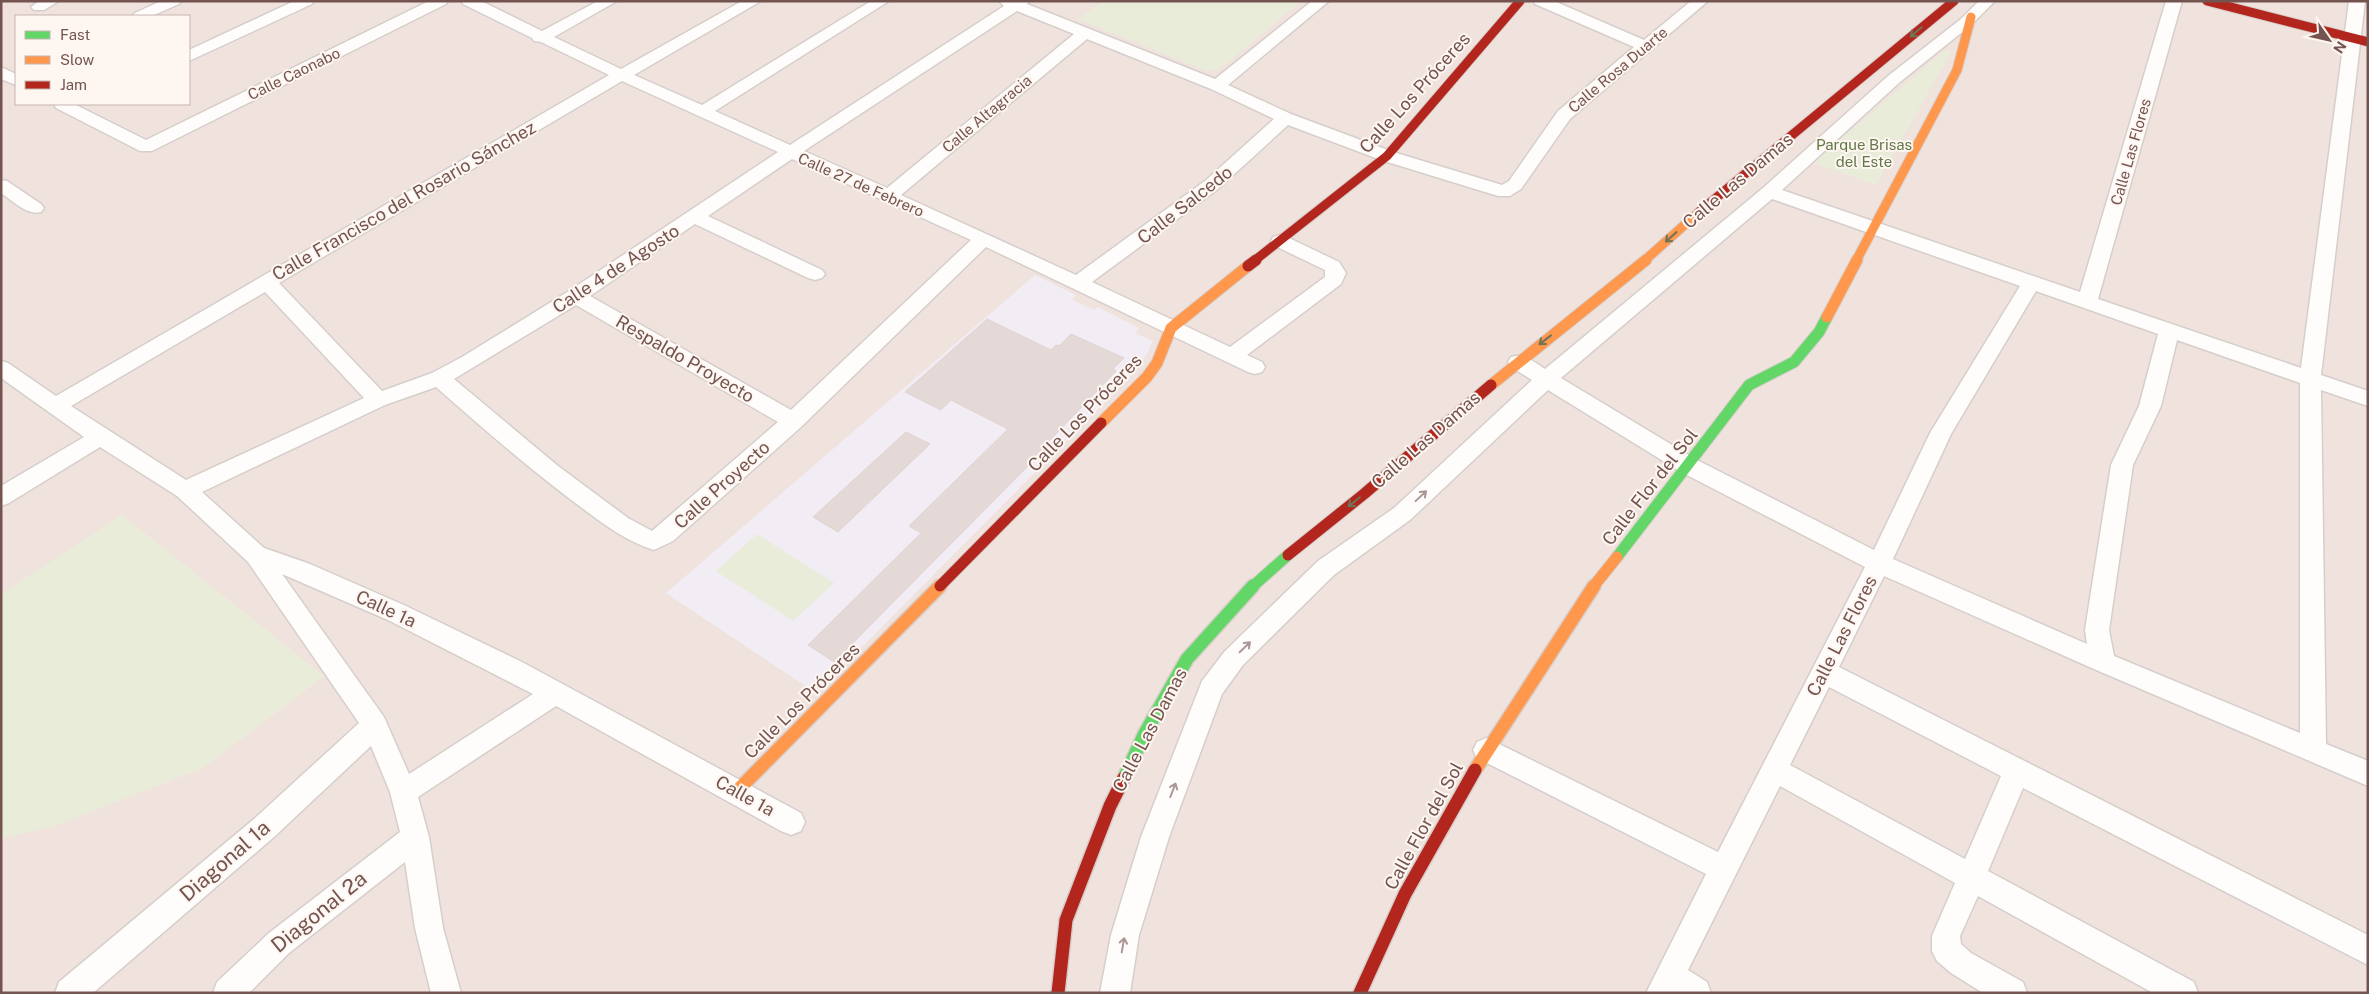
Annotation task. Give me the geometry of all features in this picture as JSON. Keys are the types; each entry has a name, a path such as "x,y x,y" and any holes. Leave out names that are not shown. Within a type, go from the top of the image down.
{"street":[{"path":"142,15 174,1"},
{"path":"190,56 307,1"},
{"name":"Calle Caonabo","path":"64,105 146,147 441,1"},
{"name":"Calle 27 de Febrero","path":"468,1 540,38 887,197 984,239 1255,367"},
{"path":"540,38 610,1"},
{"name":"Calle Francisco del Rosario Sánchez","path":"56,405 620,75 754,1"},
{"path":"702,112 882,1"},
{"path":"1217,86 1322,1"},
{"name":"Calle Los Próceres","path":"737,791 1147,377 1157,363 1171,328 1387,156 1520,1"},
{"path":"1540,1 1645,46"},
{"name":"Calle Rosa Duarte","path":"1387,156 1504,192 1515,185 1564,115 1701,1"},
{"name":"Calle Las Damas","path":"1058,993 1066,920 1103,824 1144,735 1187,659 1261,577 1364,494 1518,362 1641,264 1697,214 1954,1"},
{"name":"Calle Las Damas","path":"1115,993 1125,934 1155,837 1211,690 1221,673 1234,658 1326,568 1402,514 1547,379 1668,279 1769,192 1894,79 1988,1"},
{"name":"Calle Las Flores","path":"2087,302 2174,1"},
{"path":"2207,1 2360,40"},
{"path":"2313,751 2310,380 2360,40 2357,1"},
{"path":"1015,3 1217,86 1285,118 1387,156"},
{"name":"Calle 4 de Agosto","path":"185,490 378,400 439,378 576,296 1015,3"},
{"name":"Calle Flor del Sol","path":"1360,993 1405,894 1486,750 1584,599 1689,466 1749,385 1794,362 1819,332 1875,229 1957,70 1971,17"},
{"name":"Calle Altagracia","path":"887,197 1086,32"},
{"name":"Calle Salcedo","path":"1078,283 1150,233 1254,151 1285,118"},
{"path":"1,185 35,208"},
{"path":"1769,192 2368,399"},
{"path":"695,217 815,274"},
{"name":"Calle Proyecto","path":"439,378 539,464 615,520 642,538 654,541 665,535 793,421 984,239"},
{"path":"1232,356 1334,280 1336,273 1332,266 1280,240"},
{"path":"1641,264 1668,279"},
{"path":"266,281 378,400"},
{"name":"Calle Las Flores","path":"1666,984 1879,563 1941,433 2030,283"},
{"name":"Respaldo Proyecto","path":"576,296 793,421"},
{"path":"2104,662 2097,630 2122,465 2150,406 2169,331"},
{"path":"1518,362 1689,466 1879,563 2104,662 2368,774"},
{"name":"Calle 1a","path":"1,368 100,437 185,490 256,555 302,571 397,613 513,670 791,822"},
{"path":"1,497 100,437"},
{"path":"256,555 375,725 403,792 415,837 429,928 446,993"},
{"path":"1187,659 1221,673"},
{"path":"1824,672 2368,951"},
{"path":"403,792 554,694"},
{"name":"Diagonal 1a","path":"70,993 264,828 375,725"},
{"path":"1486,750 1724,869"},
{"path":"1775,770 2183,993"},
{"path":"2012,993 1961,963 1947,951 1946,936 2017,771"},
{"name":"Diagonal 2a","path":"228,993 279,943 415,837"},
{"path":"1666,984 1696,993"}],"shaded area":[{"path":"1,1 2368,1 2368,993 1,993"},
{"path":"1035,275 1076,295 1072,300 1094,310 1098,307 1139,328 1135,333 1153,341 1148,352 1130,377 816,693 666,593"}],"green space":[{"path":"1104,1 1301,1 1219,70 1207,71 1078,19"},
{"name":"Parque Brisas del Este","path":"1945,50 1951,52 1876,185 1813,163"},
{"path":"122,515 324,676 203,768 49,828 1,838 1,594"},
{"path":"757,534 834,583 793,621 716,571"}],"building":[{"path":"987,319 1051,350 1056,345 1059,346 1071,334 1124,358 1113,369 1116,371 1033,458 1035,459 834,662 808,645 921,533 909,526 1008,429 951,400 941,410 905,392"},
{"path":"906,432 930,444 838,532 813,517"}],"traffic: fast":[{"path":"1617,557 1749,385 1794,362 1819,332 1827,317"},
{"path":"1124,778 1144,735 1187,659 1261,577 1288,555"}],"traffic: slow":[{"path":"1827,317 1957,70 1971,17"},
{"path":"1491,385 1641,264 1699,212"},
{"path":"1101,423 1147,377 1157,363 1171,328 1248,266"},
{"path":"1475,770 1584,599 1617,557"},
{"path":"737,791 940,586"}],"traffic: jam":[{"path":"1248,266 1387,156 1520,1"},
{"path":"1699,212 1954,1"},
{"path":"2207,1 2368,42"},
{"path":"1288,555 1364,494 1491,385"},
{"path":"940,586 1101,423"},
{"path":"1360,993 1405,894 1475,770"},
{"path":"1058,993 1066,920 1110,806 1124,778"}]}
